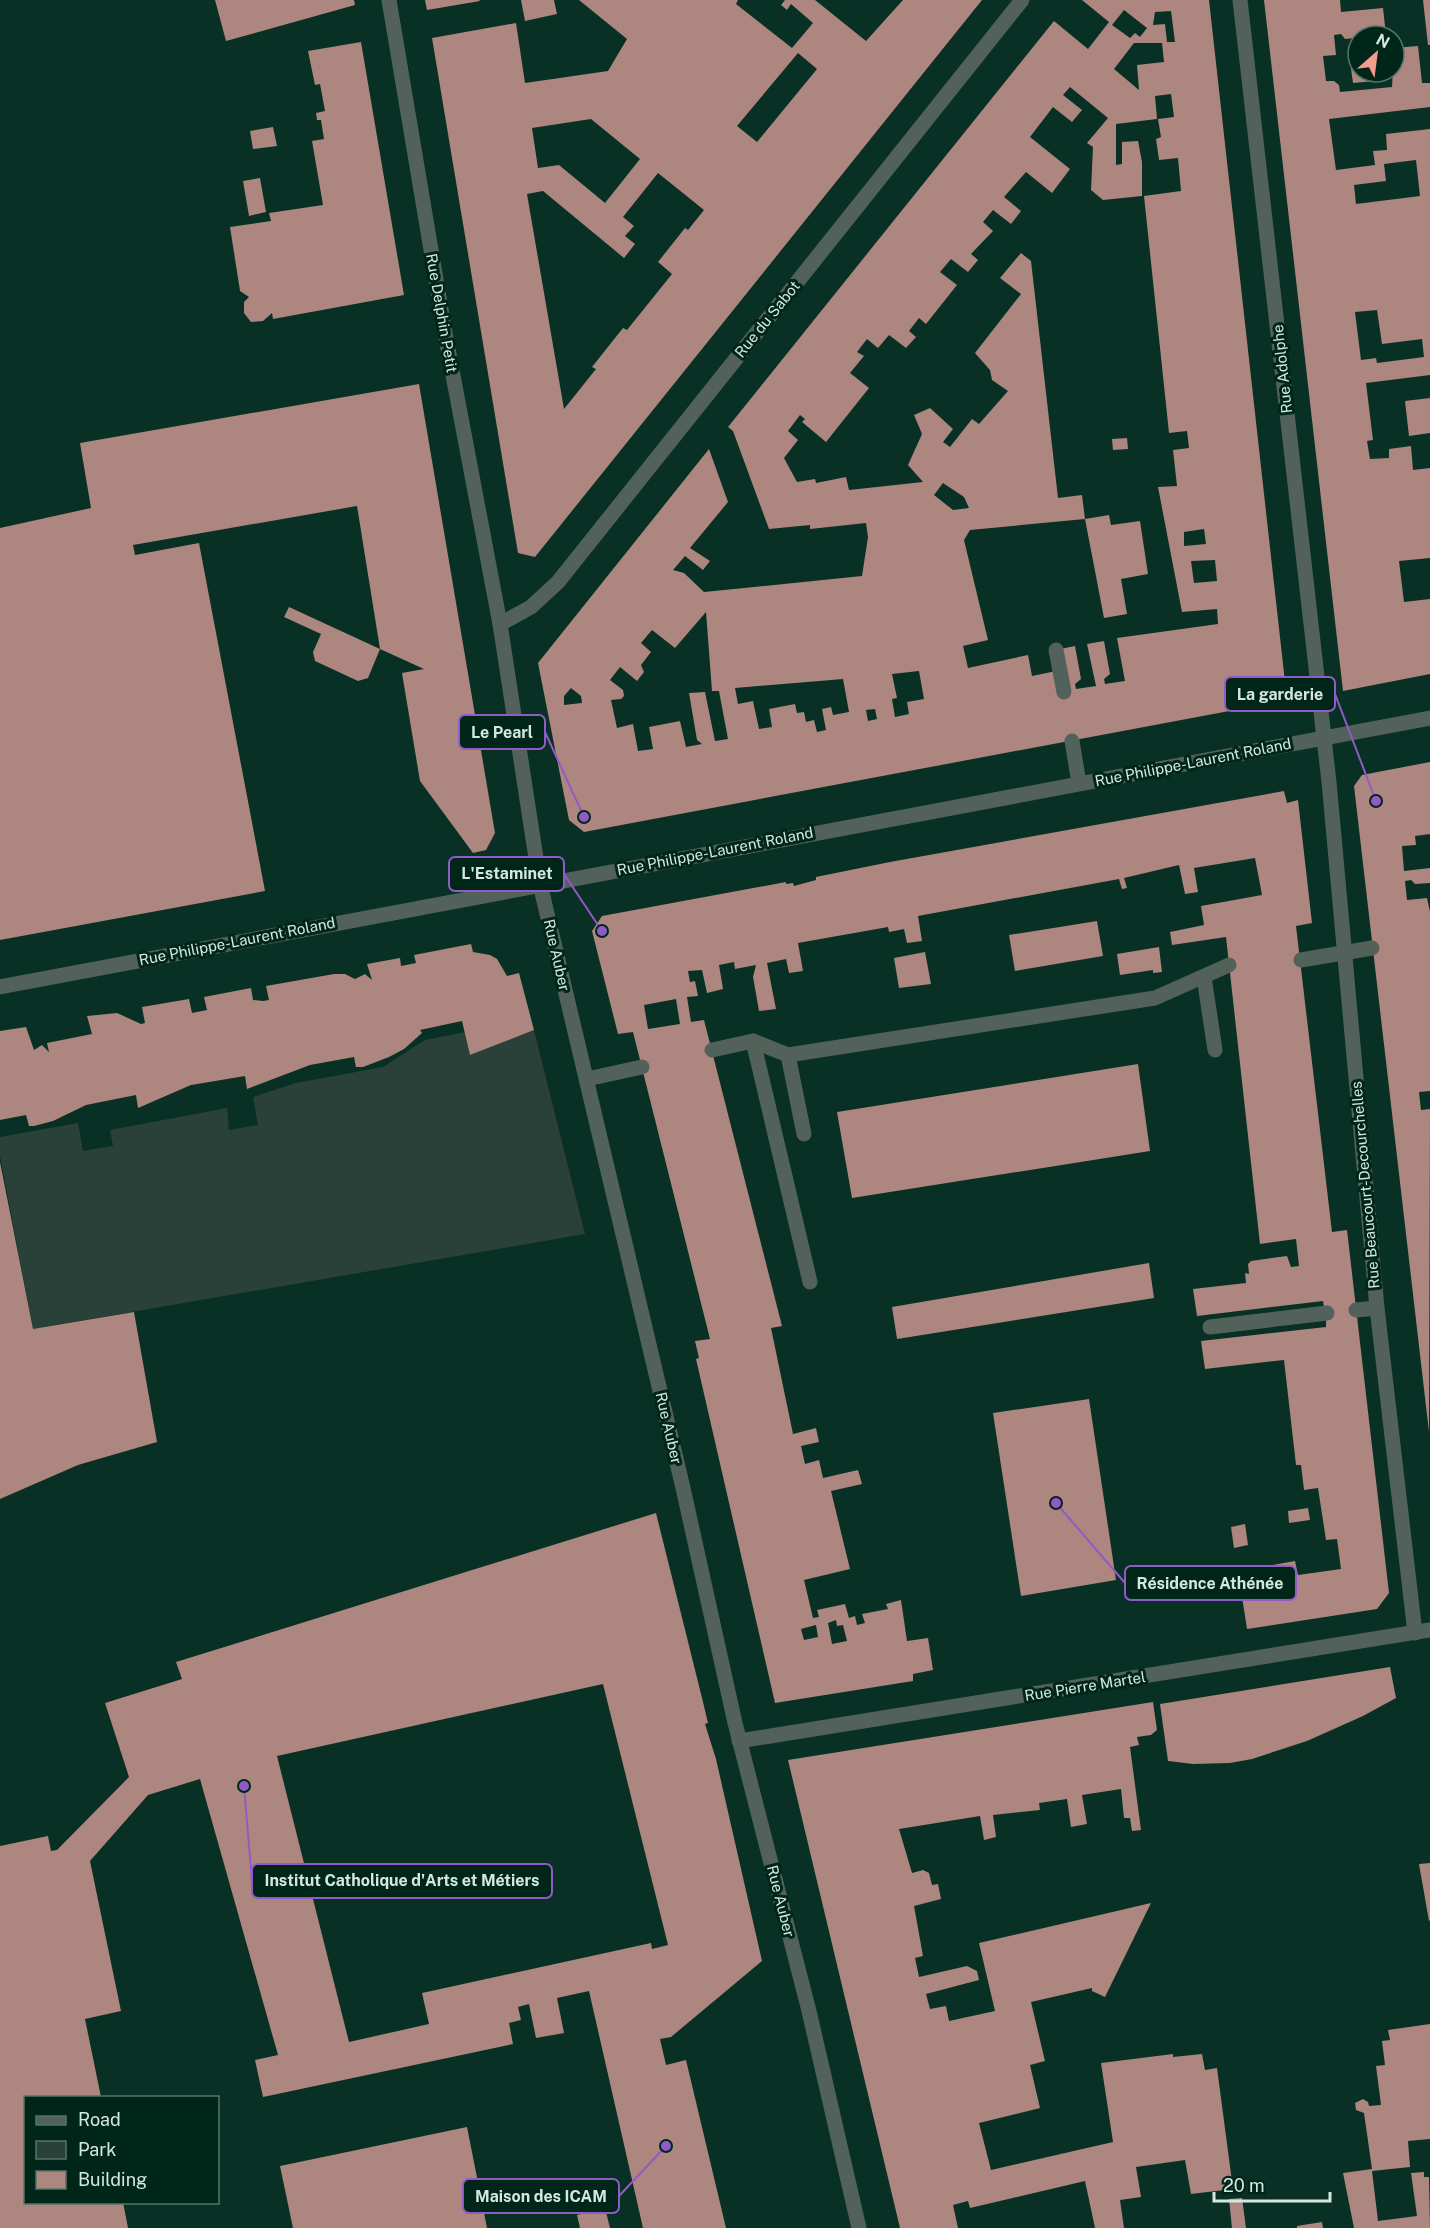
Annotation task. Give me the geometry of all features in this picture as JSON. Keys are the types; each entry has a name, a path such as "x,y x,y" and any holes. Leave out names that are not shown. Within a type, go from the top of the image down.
{"street":[{"name":"Rue Delphin Petit","path":"389,0 445,333 500,624"},
{"name":"Rue du Sabot","path":"500,624 531,607 558,582 1022,0"},
{"name":"Rue Adolphe","path":"1240,0 1324,737"},
{"name":"Rue Auber","path":"500,624 540,884 739,1741 809,2011 860,2228"},
{"path":"1056,650 1064,692"},
{"name":"Rue Philippe-Laurent Roland","path":"0,987 1430,717"},
{"name":"Rue Beaucourt-Decourchelles","path":"1324,737 1377,1308 1422,1631"},
{"path":"1072,741 1078,783"},
{"path":"1301,960 1343,951 1372,948"},
{"path":"711,1050 753,1041 788,1055 1155,998 1229,965"},
{"path":"1204,977 1215,1050"},
{"path":"753,1041 810,1282"},
{"path":"788,1055 804,1134"},
{"path":"587,1079 642,1067"},
{"path":"1356,1310 1377,1308"},
{"path":"1210,1327 1327,1313"},
{"name":"Rue Pierre Martel","path":"739,1741 1422,1631"}],"green space":[{"path":"534,1030 585,1234 33,1329 0,1156 0,1137 78,1123 83,1151 113,1146 110,1130 227,1108 229,1130 258,1125 253,1097 296,1083 383,1067 425,1040 465,1032 470,1055"}],"building":[{"path":"215,0 354,0 355,5 226,41"},
{"path":"425,0 479,0 480,1 427,10"},
{"path":"521,0 554,0 557,14 525,21"},
{"path":"579,0 738,0 736,4 792,48 813,23 791,4 787,10 781,5 785,0 815,0 866,41 903,0 982,0 535,557 518,553 432,38 516,23 525,83 608,71 627,39","holes":["798,53 817,69 757,142 737,126","591,119 640,159 605,203 559,165 538,168 532,128","658,173 704,210 688,230 685,228 658,262 672,274 627,330 623,328 592,367 596,369 564,409 527,194 543,191 624,258 635,244 625,236 634,226 623,217"]},
{"path":"1082,0 1209,0 1286,691 1277,702 584,832 569,820 538,663 709,449 728,502 690,548 710,561 703,570 685,556 673,570 684,573 704,592 862,576 868,537 866,523 810,529 810,525 769,529 733,431 728,427 1054,21 1088,49 1109,22","holes":["1124,10 1147,28 1140,37 1135,33 1130,38 1112,25","1171,11 1175,42 1167,42 1165,24 1153,25 1155,12","1134,43 1162,43 1164,62 1137,65 1139,90 1114,69","1070,87 1108,118 1087,143 1093,147 1091,190 1103,200 1142,196 1142,162 1138,141 1122,142 1122,164 1116,165 1116,124 1157,119 1155,96 1171,94 1174,117 1158,119 1161,137 1156,139 1159,160 1178,158 1181,191 1144,196 1169,433 1187,431 1189,448 1173,450 1177,486 1158,487 1182,612 1217,609 1218,624 1117,638 1125,681 1105,684 1104,679 1110,674 1104,641 1087,644 1096,686 1076,689 1075,684 1081,679 1075,646 1060,649 1056,671 1032,676 1028,655 968,668 963,646 988,640 964,540 970,530 1085,519 1082,495 1058,498 1031,261 1021,253 1000,278 1021,294 975,353 990,370 992,380 1008,391 979,424 972,419 950,447 943,442 953,429 930,408 914,415 922,434 908,465 923,482 849,490 846,477 816,483 815,479 797,482 784,458 798,440 788,431 800,415 805,419 802,422 826,442 869,388 850,373 864,356 857,352 867,339 878,348 889,335 906,348 916,337 909,331 919,318 926,324 957,285 940,272 951,259 968,272 978,260 971,254 993,231 983,222 993,210 1011,224 1021,211 1004,197 1026,172 1052,193 1070,169 1030,137 1053,107 1072,122 1082,110 1063,95","943,483 964,497 969,508 953,510 934,495","1204,529 1206,544 1184,546 1184,532","1215,560 1217,581 1194,583 1191,561","706,612 712,691 719,691 728,739 715,741 705,692 689,693 697,740 702,744 686,747 680,721 649,727 653,749 638,751 633,724 617,728 611,700 621,699 624,696 623,690 610,680 620,667 637,681 644,672 641,665 651,652 641,643 652,630 675,648","919,671 924,699 907,702 909,714 895,717 892,699 897,698 892,674","843,679 849,712 833,715 831,707 822,709 826,730 817,732 814,720 806,722 804,712 797,713 795,704 769,709 772,727 759,729 753,701 738,704 735,688","571,688 581,696 582,703 564,705 564,696","875,709 877,719 868,721 866,710"]},
{"path":"1264,0 1340,0 1341,12 1383,8 1385,24 1346,24 1346,39 1341,34 1334,35 1336,55 1323,56 1326,81 1334,81 1339,85 1340,92 1406,84 1406,47 1418,46 1422,83 1430,83 1430,107 1329,119 1336,170 1375,165 1373,151 1387,150 1386,134 1430,129 1430,375 1366,383 1373,440 1367,441 1370,459 1389,458 1389,449 1411,446 1413,470 1430,468 1430,558 1399,561 1404,602 1430,599 1430,674 1343,691","holes":["1416,160 1420,196 1356,204 1354,185 1386,181 1384,164","1377,310 1382,344 1422,339 1424,357 1377,363 1376,358 1361,360 1355,312"]},
{"path":"1423,0 1430,0 1430,45 1428,45"},
{"path":"361,42 404,295 273,319 272,313 263,321 251,322 244,313 244,302 249,297 240,291 230,227 271,221 269,213 323,205 312,141 324,139 321,120 317,120 316,113 325,111 320,84 315,85 308,51"},
{"path":"273,127 277,146 253,149 250,131"},
{"path":"260,178 266,212 249,216 243,181"},
{"path":"419,384 495,833 486,850 473,853 420,781 402,673 424,669 380,649 357,506 133,545 135,555 199,543 265,891 0,940 0,528 91,508 80,443"},
{"path":"1430,398 1430,433 1409,436 1405,401"},
{"path":"1127,438 1128,449 1113,450 1112,439"},
{"path":"1109,515 1111,525 1140,521 1148,574 1121,579 1127,614 1104,618 1085,519"},
{"path":"289,607 380,649 368,678 358,681 315,661 313,652 321,634 284,617"},
{"path":"1430,762 1430,834 1415,836 1416,845 1402,846 1404,871 1430,868 1430,883 1415,884 1411,880 1405,881 1407,900 1427,898 1430,912 1430,1091 1419,1092 1421,1110 1430,1109 1429,1432 1354,786 1362,775"},
{"path":"1284,791 1287,803 1298,800 1312,923 1296,926 1332,1232 1347,1230 1389,1593 1377,1609 1247,1629 1238,1571 1295,1561 1298,1575 1341,1569 1337,1539 1326,1540 1318,1488 1304,1490 1301,1465 1296,1465 1284,1360 1205,1369 1201,1341 1326,1327 1326,1320 1323,1301 1197,1316 1193,1289 1246,1283 1245,1273 1249,1274 1248,1264 1251,1261 1287,1256 1291,1267 1299,1266 1296,1239 1260,1244 1226,937 1172,945 1170,932 1204,925 1201,906 1262,895 1255,858 1194,868 1198,892 1185,894 1179,865 1124,878 1127,888 1122,889 1119,879 918,916 922,941 907,943 904,929 889,932 888,927 798,943 803,971 789,973 786,959 767,963 776,1009 759,1011 753,977 756,965 735,969 734,962 719,965 723,989 707,993 702,970 688,971 690,982 695,981 698,996 687,997 691,1022 704,1020 782,1326 771,1328 793,1434 816,1428 819,1442 801,1446 805,1464 819,1460 823,1478 858,1470 862,1484 831,1491 850,1569 804,1580 813,1618 819,1617 817,1610 845,1604 849,1618 855,1616 857,1625 865,1623 862,1614 888,1609 886,1604 901,1600 907,1641 928,1638 933,1670 913,1674 913,1681 775,1703 696,1359 699,1358 695,1341 710,1339 633,1032 618,1034 592,931 602,916 786,882 786,884 793,883 794,886 816,880 816,877","holes":["676,999 680,1024 648,1029 644,1005","836,1620 837,1626 843,1625 847,1641 832,1644 828,1623","816,1625 818,1637 804,1640 801,1629"]},
{"path":"1097,921 1103,956 1015,971 1009,935"},
{"path":"471,944 473,952 490,955 497,959 507,976 519,973 534,1030 470,1055 462,1021 420,1030 422,1033 404,1049 363,1067 356,1067 354,1057 310,1065 247,1089 245,1076 191,1085 138,1108 136,1095 86,1105 53,1121 34,1126 29,1126 26,1115 0,1120 0,1031 26,1027 34,1050 42,1045 49,1052 47,1043 92,1034 87,1016 117,1013 141,1024 145,1023 142,1007 189,999 192,1013 207,1010 204,997 251,988 253,1000 269,1000 266,986 334,974 345,974 355,979 365,974 372,980 367,964 400,958 401,966 416,963 414,955"},
{"path":"1159,947 1162,972 1153,973 1153,970 1120,975 1117,954"},
{"path":"925,952 931,984 899,988 894,958"},
{"path":"1138,1064 1150,1151 852,1198 837,1112"},
{"path":"0,1162 33,1329 134,1312 157,1442 78,1465 0,1499"},
{"path":"1149,1263 1154,1298 897,1339 892,1307"},
{"path":"1089,1399 1116,1580 1021,1596 993,1413"},
{"path":"1308,1508 1310,1520 1289,1523 1288,1511"},
{"path":"656,1513 708,1723 705,1724 716,1759 762,1961 671,2037 660,2039 666,2065 686,2060 726,2228 643,2228 589,1991 557,1998 564,2033 536,2038 529,2004 518,2007 521,2020 509,2023 513,2044 263,2097 255,2060 278,2055 200,1779 148,1795 90,1861 121,2011 85,2019 101,2096 24,2096 24,2204 123,2204 128,2228 0,2228 0,1846 48,1836 51,1851 57,1850 129,1777 105,1703 182,1679 176,1662","holes":["603,1684 668,1945 652,1949 651,1943 422,1993 429,2024 349,2042 277,1756"]},
{"path":"1245,1524 1248,1545 1234,1548 1231,1527"},
{"path":"1390,1667 1396,1698 1363,1716 1307,1741 1252,1759 1230,1763 1193,1764 1168,1761 1160,1704"},
{"path":"1153,1702 1157,1730 1151,1735 1137,1737 1139,1745 1130,1747 1141,1830 1132,1831 1130,1818 1124,1818 1121,1789 1082,1795 1087,1824 1071,1827 1067,1799 1039,1803 1040,1810 993,1815 996,1837 984,1840 980,1816 899,1829 912,1873 923,1870 929,1873 932,1885 938,1884 941,1899 914,1906 923,1956 915,1958 919,1977 967,1966 977,1971 979,1980 926,1994 930,2009 946,2006 949,2021 995,2011 979,1943 1151,1903 1105,1997 1092,1991 1092,1988 1031,2002 1045,2061 1030,2065 1040,2108 979,2123 991,2170 1113,2142 1101,2063 1173,2054 1173,2057 1202,2054 1205,2070 1217,2068 1233,2189 1191,2194 1185,2160 1136,2167 1141,2197 1120,2200 1124,2228 1095,2228 1085,2181 970,2208 968,2201 953,2205 958,2228 900,2228 788,1760"},
{"path":"1430,1863 1430,1920 1429,1921 1419,1864"},
{"path":"1430,2024 1430,2139 1408,2141 1410,2167 1372,2171 1378,2221 1417,2216 1411,2173 1424,2172 1424,2177 1429,2177 1430,2228 1354,2228 1343,2173 1372,2169 1364,2113 1356,2110 1355,2103 1363,2099 1368,2102 1369,2106 1381,2105 1376,2066 1385,2065 1382,2041 1390,2040 1388,2030"},
{"path":"467,2127 487,2228 293,2228 280,2166"},
{"path":"1242,2198 1246,2228 1232,2228 1229,2199"},
{"path":"605,2208 610,2228 580,2228 577,2215"},
{"path":"1322,2222 1323,2228 1297,2228 1297,2226"}],"place":[{"name":"La garderie","path":"1376,801"},
{"name":"Le Pearl","path":"584,817"},
{"name":"L'Estaminet","path":"602,931"},
{"name":"Résidence Athénée","path":"1056,1503"},
{"name":"Institut Catholique d'Arts et Métiers","path":"244,1786"},
{"name":"Maison des ICAM","path":"666,2146"}]}
